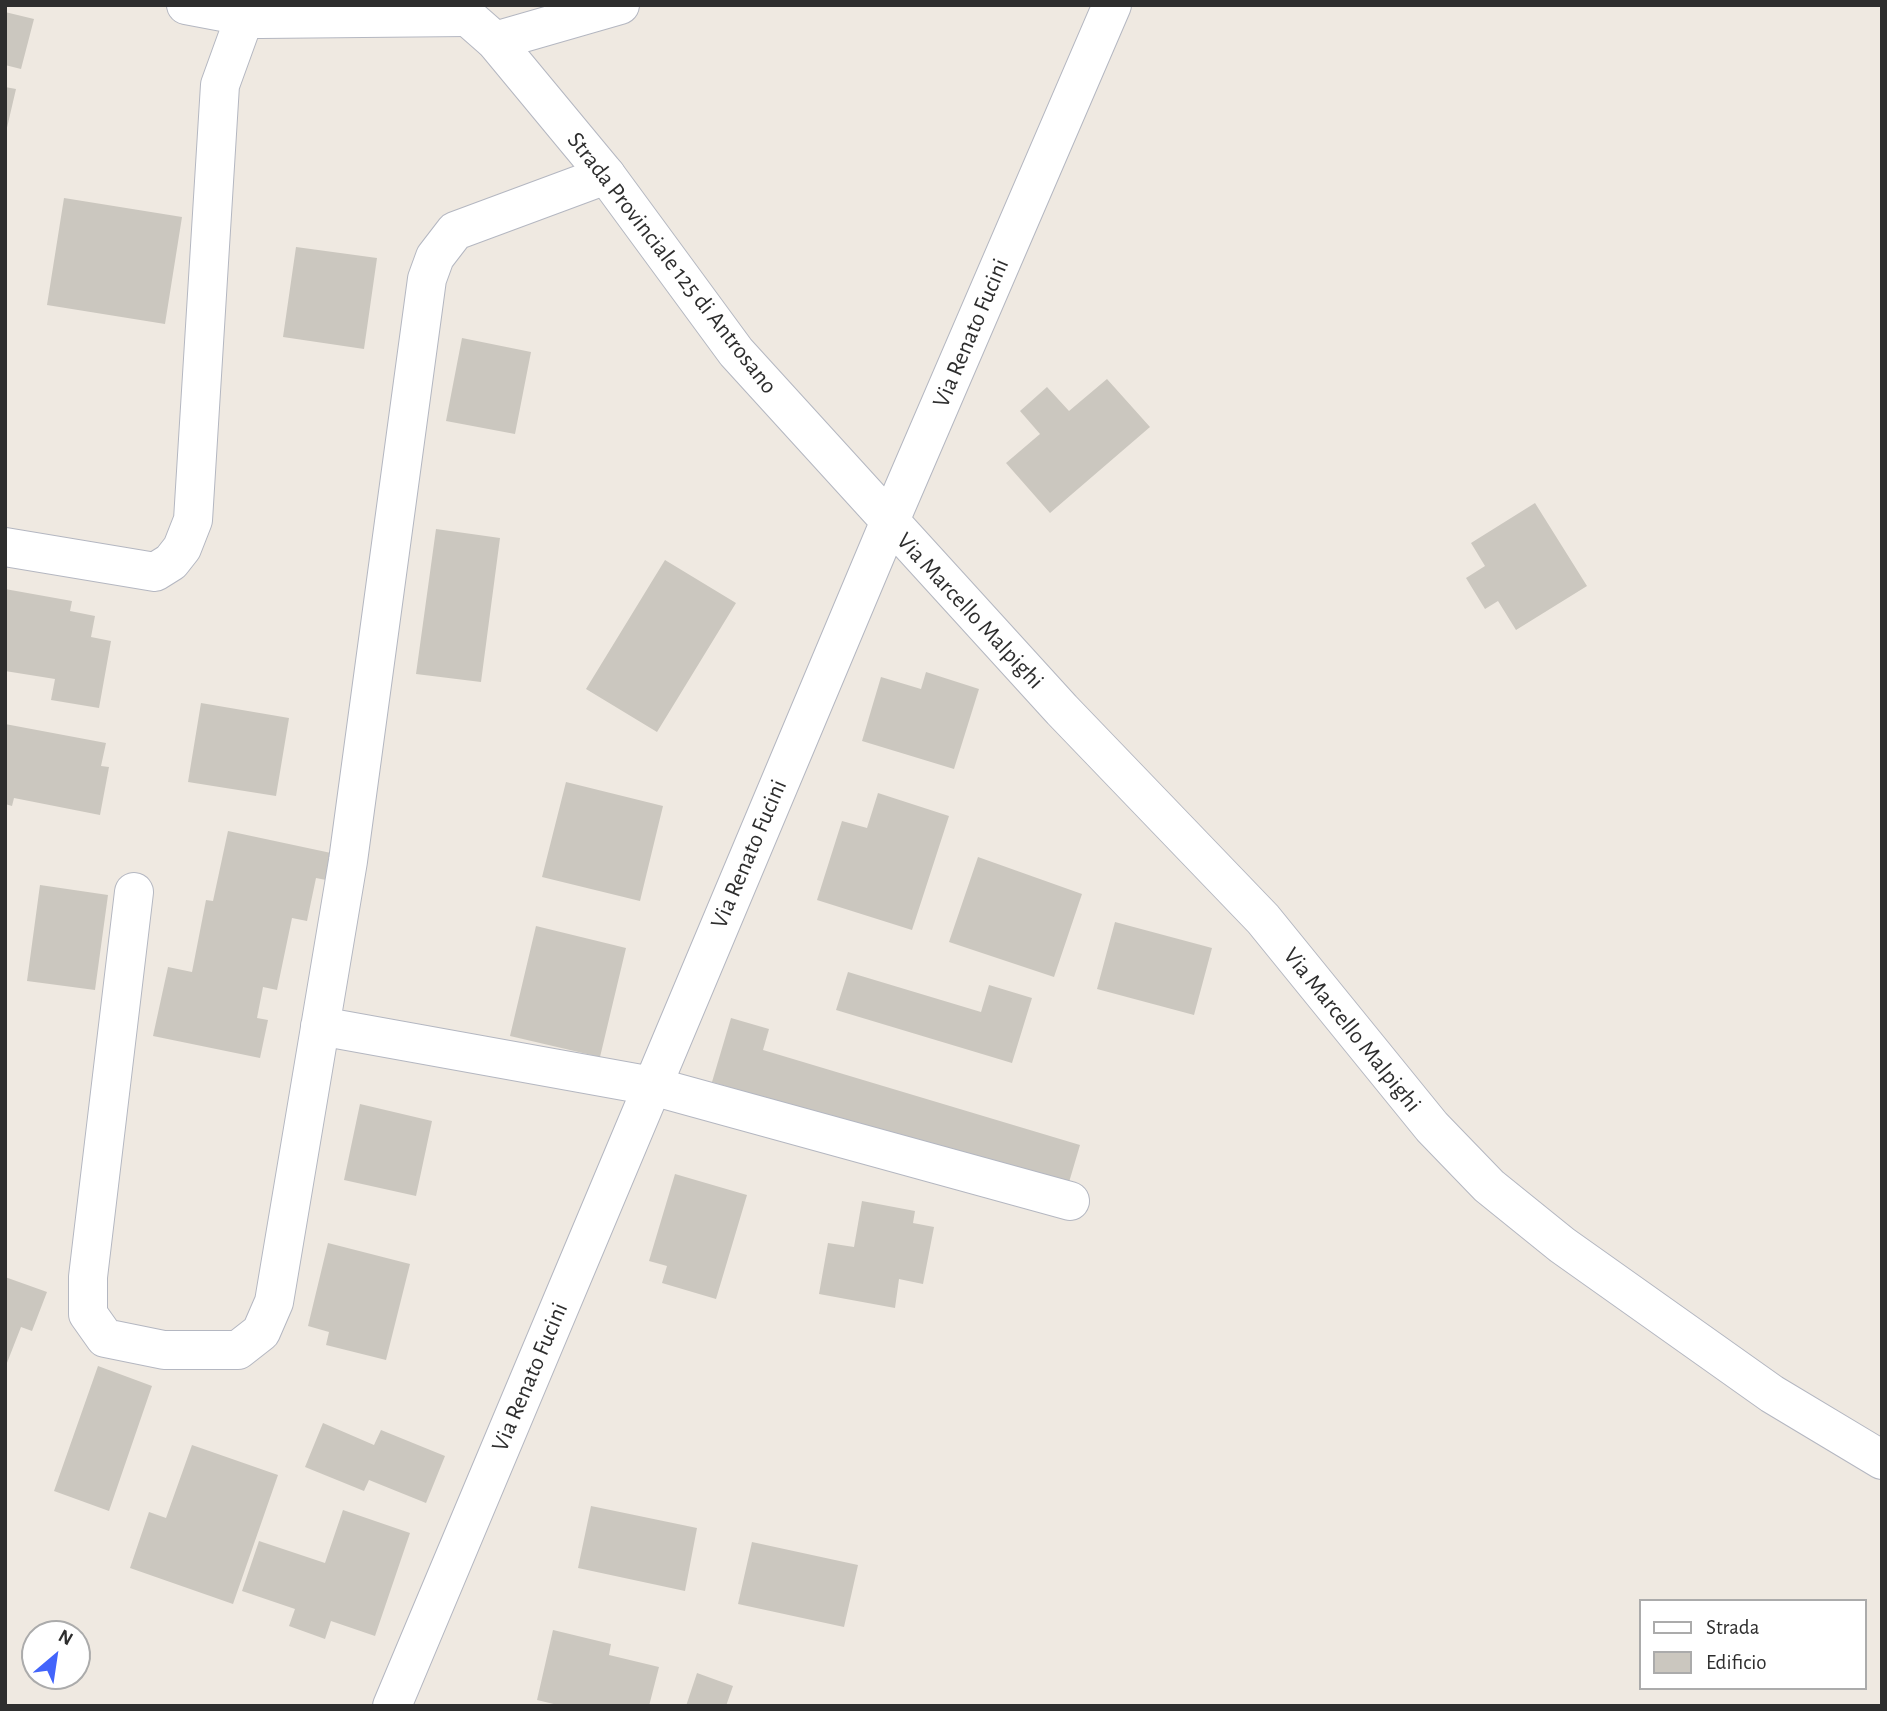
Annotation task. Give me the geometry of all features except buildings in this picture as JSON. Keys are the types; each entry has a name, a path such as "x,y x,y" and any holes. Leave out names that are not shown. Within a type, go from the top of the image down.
{"street":[{"path":"186,5 260,19 472,21 620,5"},
{"name":"Via Renato Fucini","path":"394,1705 889,523 1112,5"},
{"path":"5,547 155,572 171,562 182,548 193,520 220,85 244,16"},
{"name":"Strada Provinciale 125 di Antrosano","path":"472,21 606,174 736,352 889,523"},
{"path":"134,892 88,1277 88,1314 105,1338 164,1350 239,1350 261,1332 274,1302 348,861 427,279 435,257 455,231 606,174"},
{"name":"Via Marcello Malpighi","path":"889,523 1096,746 1263,919 1432,1127 1489,1186 1562,1245 1772,1394 1882,1460"},
{"path":"320,1026 652,1086 1070,1201"}]}
